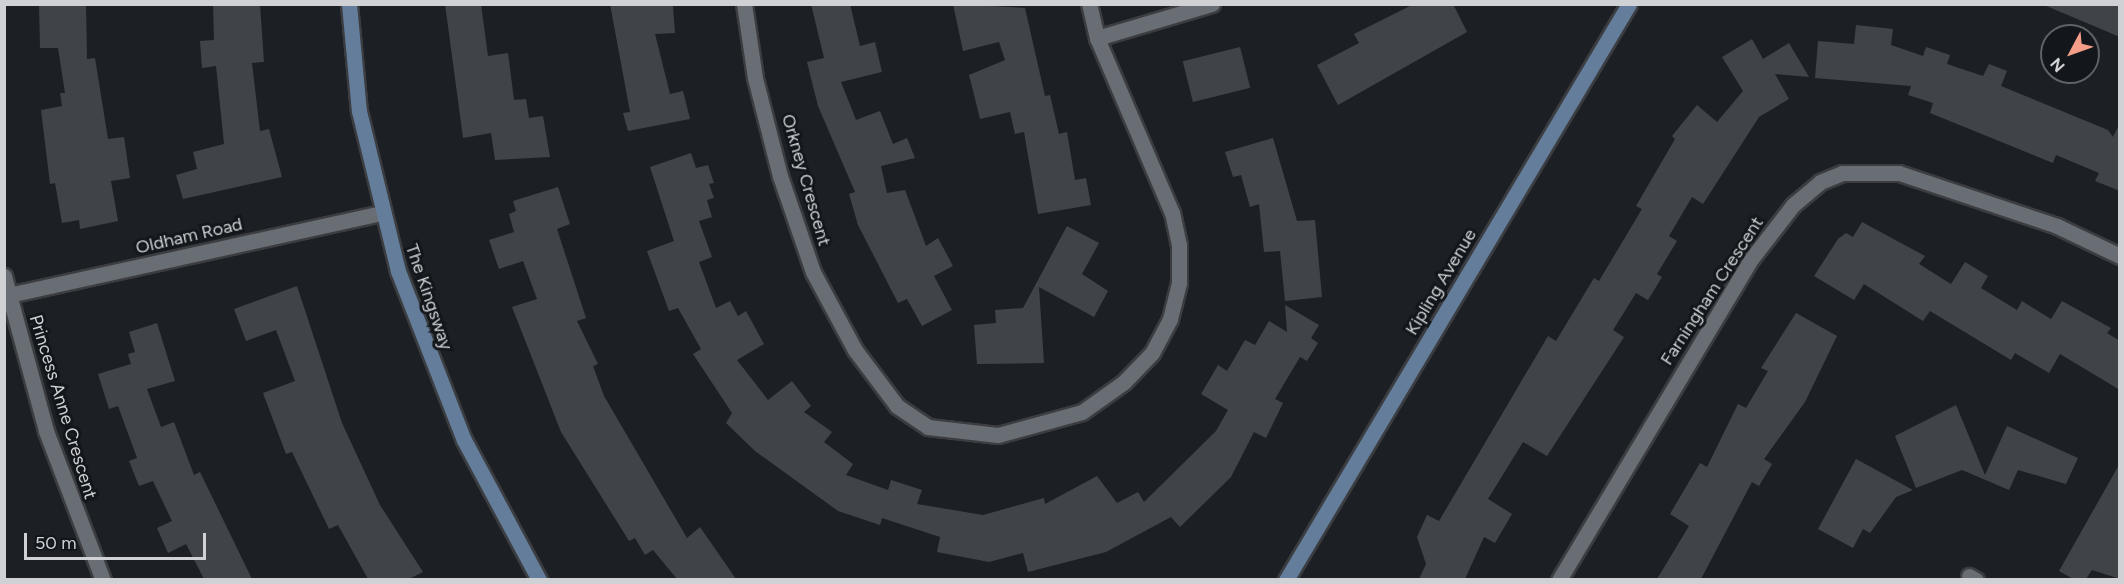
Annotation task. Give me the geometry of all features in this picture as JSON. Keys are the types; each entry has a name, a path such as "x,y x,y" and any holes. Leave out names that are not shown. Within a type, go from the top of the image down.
{"main road":[{"name":"The Kingsway","path":"349,4 359,111 382,213 440,384 490,494 539,579"},
{"name":"Kipling Avenue","path":"1286,579 1629,4"}],"street":[{"name":"Orkney Crescent","path":"744,4 755,78 780,176 813,272 855,350 897,406 928,427 998,435 1082,412 1152,353 1170,319 1179,254 1172,213 1097,38 1089,4"},
{"path":"1097,38 1212,4"},
{"name":"Farningham Crescent","path":"1559,579 1752,258 1793,205 1820,182 1842,173 1899,173 2057,226 2120,256"},
{"name":"Oldham Road","path":"7,296 382,213"},
{"name":"Princess Anne Crescent","path":"4,276 7,296 46,431 103,579"}],"building":[{"path":"39,4 86,4 87,59 95,58 108,139 124,137 130,178 111,181 118,221 80,229 79,220 62,223 55,183 50,184 41,110 62,106 60,93 65,93 58,48 40,48"},
{"path":"213,4 260,4 264,62 252,63 260,131 269,129 282,177 183,199 176,175 197,169 193,152 224,144 216,66 202,68 200,41 214,40"},
{"path":"445,4 481,4 488,56 508,53 514,100 526,99 529,118 543,116 550,157 495,160 491,133 463,138"},
{"path":"610,4 673,6 675,33 655,34 670,94 683,91 690,119 628,131 623,113 630,112"},
{"path":"811,4 850,4 860,46 875,42 882,72 841,82 856,120 880,111 893,144 907,138 915,158 881,166 887,193 905,190 926,246 938,238 953,266 934,276 952,310 922,326 907,299 898,303 858,225 849,194 855,192 818,106 807,62 824,58"},
{"path":"953,4 1025,8 1045,96 1050,95 1059,134 1067,132 1075,180 1086,178 1091,205 1038,214 1024,132 1015,134 1010,112 980,119 969,75 1005,60 999,42 963,51"},
{"path":"1414,4 1453,4 1467,32 1338,105 1317,65 1359,43 1354,34"},
{"path":"2044,4 2120,4 2120,37 2100,29 2100,24 2089,24"},
{"path":"1856,25 1893,29 1891,45 1923,56 1926,47 1950,55 1947,64 1983,76 1989,64 2007,71 2001,86 2108,130 2113,137 2120,123 2120,191 2095,181 2099,173 2056,155 2053,163 1930,113 1933,103 1908,95 1911,86 1815,78 1818,41 1854,44"},
{"path":"1752,39 1763,59 1789,43 1809,77 1775,74 1789,99 1759,117 1703,204 1692,197 1669,236 1677,241 1657,274 1662,277 1648,300 1636,293 1613,330 1624,337 1547,456 1523,442 1488,499 1512,514 1495,543 1484,537 1465,579 1419,579 1426,564 1417,537 1427,515 1439,521 1548,336 1556,341 1594,278 1599,281 1642,209 1636,206 1675,139 1672,136 1697,105 1717,122 1743,91 1722,57"},
{"path":"1240,47 1250,88 1193,102 1183,61"},
{"path":"1273,138 1297,221 1315,220 1322,297 1285,301 1280,251 1264,252 1259,204 1250,207 1241,175 1233,177 1225,152"},
{"path":"691,153 696,168 708,165 714,183 709,184 714,198 707,200 712,217 699,221 712,257 699,262 716,308 730,301 738,316 746,311 764,344 737,360 768,400 792,381 811,406 804,412 832,432 824,442 853,464 846,475 888,490 891,480 922,490 917,504 983,515 1044,498 1045,504 1097,476 1117,503 1138,492 1144,502 1216,431 1228,410 1201,394 1218,365 1227,371 1245,340 1255,345 1269,321 1287,332 1285,305 1319,325 1311,338 1318,343 1307,361 1300,357 1275,399 1283,403 1266,438 1254,432 1231,477 1180,527 1171,517 1106,552 1028,572 1023,553 989,562 937,552 940,537 882,518 880,525 838,511 755,451 726,423 732,413 693,354 701,349 678,308 669,311 647,251 674,241 650,167"},
{"path":"558,187 570,224 557,229 586,318 577,321 598,364 593,366 604,396 687,538 700,527 736,579 677,579 653,550 645,555 635,538 629,541 561,432 512,307 537,299 523,261 499,269 489,240 514,232 509,214 516,211 513,201"},
{"path":"1862,222 1925,256 1919,264 1951,284 1965,262 1988,276 1981,288 2017,310 2022,301 2051,319 2062,301 2111,328 2107,333 2120,341 2120,390 2060,354 2049,373 2015,353 2011,360 1930,311 1923,321 1864,284 1854,300 1814,276 1838,239 1846,233 1853,237"},
{"path":"1067,226 1099,243 1082,274 1108,291 1094,317 1039,287 1044,363 977,364 974,325 996,323 995,310 1023,308"},
{"path":"297,286 342,423 380,505 423,572 409,579 368,579 338,525 329,529 292,452 286,454 263,393 295,381 276,330 246,341 234,309"},
{"path":"1796,313 1837,336 1805,402 1764,459 1772,464 1759,486 1752,482 1701,579 1657,579 1689,526 1670,514 1700,463 1707,467 1738,404 1746,408 1768,371 1761,368"},
{"path":"157,323 175,381 147,389 161,427 174,422 194,475 200,472 252,579 204,579 186,544 168,553 157,528 172,521 153,481 139,486 129,461 137,458 118,406 109,409 98,374 131,364 128,354 135,352 129,332"},
{"path":"1956,405 1985,475 2007,426 2078,458 2066,484 2018,470 2009,490 1962,470 1916,488 1895,436"},
{"path":"1856,459 1913,490 1896,497 1870,533 1863,529 1853,548 1818,529"},
{"path":"2120,463 2120,579 2092,570 2086,579 2073,579 2059,571"}]}
